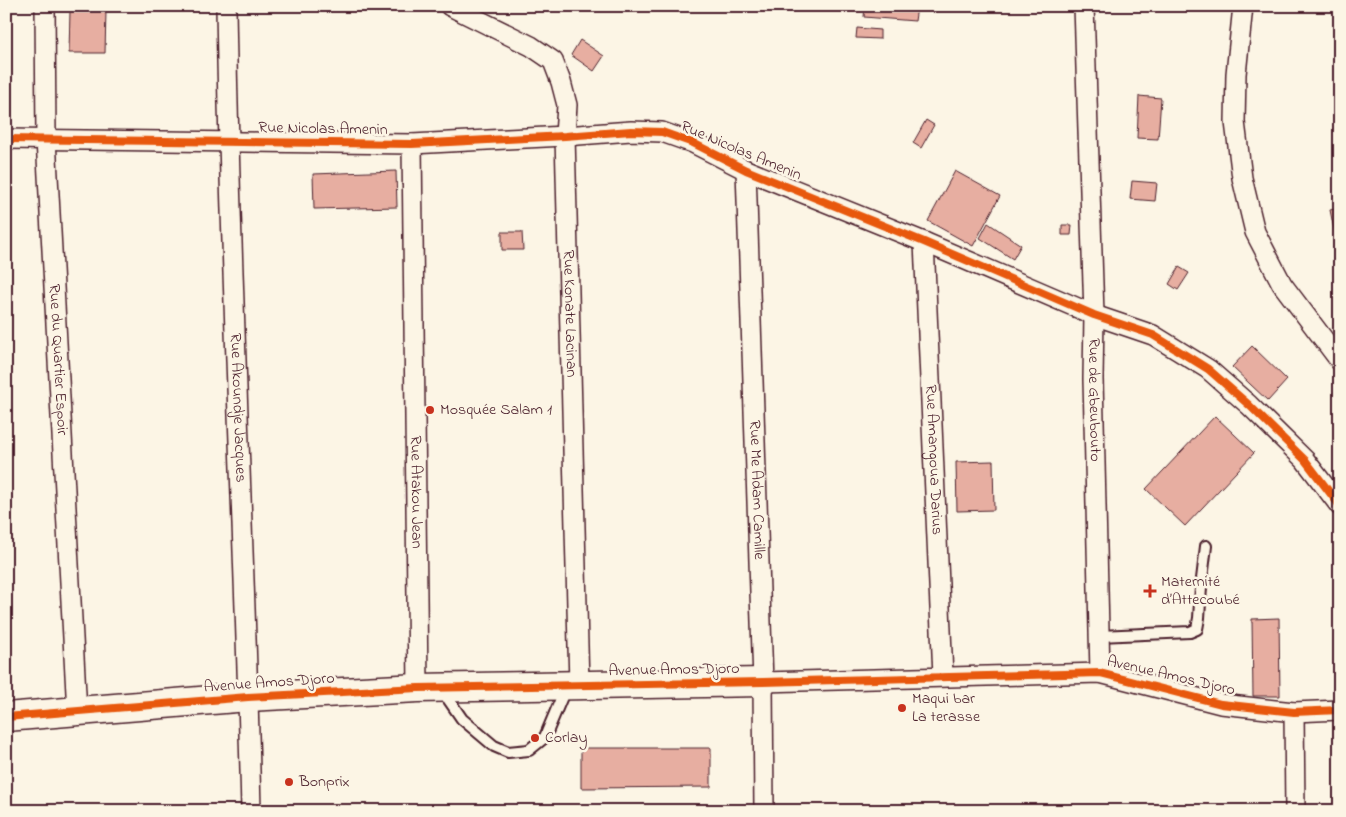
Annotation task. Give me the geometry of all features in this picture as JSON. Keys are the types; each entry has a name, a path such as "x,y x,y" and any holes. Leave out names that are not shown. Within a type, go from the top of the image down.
{"street":[{"name":"Rue du Quartier Espoir","path":"45,6 46,140 77,712"},
{"name":"Rue Akoundje Jacques","path":"226,6 228,141 248,697 250,811"},
{"name":"Rue Konate Lacinan","path":"450,6 531,46 553,61 561,82 566,105 572,685"},
{"name":"Rue de Gbeubouto","path":"1084,6 1094,315 1093,379 1100,673"},
{"path":"1243,6 1236,74 1234,122 1242,178 1255,232 1282,284 1340,361"},
{"name":"Rue Nicolas Amenin","path":"6,139 412,144 631,131 662,132 693,143 746,170 924,242 1094,315 1153,335 1208,369 1249,405 1305,460 1340,506"},
{"name":"Rue Atakou Jean","path":"412,144 429,688"},
{"name":"Rue Me Adam Camille","path":"746,170 763,682 764,811"},
{"name":"Rue Amangoua Darius","path":"924,242 943,676"},
{"name":"Avenue Amos Djoro","path":"6,717 248,697 429,688 1100,673 1221,704 1294,712 1340,710"},
{"path":"1294,712 1295,811"}],"lane":[{"path":"1100,636 1190,632 1197,629 1206,546"},
{"path":"429,688 494,746 508,752 529,750 544,737 572,685"}],"building":[{"path":"66,6 101,6 101,9 66,9"},
{"path":"865,6 917,7 915,21 864,17"},
{"path":"70,11 106,11 105,53 69,53"},
{"path":"857,28 880,30 880,39 856,38"},
{"path":"580,40 604,56 594,71 571,55"},
{"path":"1139,96 1161,98 1158,139 1137,138"},
{"path":"926,120 934,125 921,148 913,143"},
{"path":"396,171 397,207 314,209 313,174"},
{"path":"955,171 1000,196 973,246 928,221"},
{"path":"1132,181 1157,183 1155,201 1130,199"},
{"path":"1340,208 1340,233 1335,234 1330,210"},
{"path":"988,223 1021,245 1013,259 980,238"},
{"path":"1062,225 1072,225 1071,235 1062,235"},
{"path":"502,232 522,232 523,250 502,250"},
{"path":"1179,267 1189,273 1178,290 1169,284"},
{"path":"1252,346 1287,380 1268,401 1232,367"},
{"path":"1215,416 1254,453 1185,526 1146,489"},
{"path":"993,461 994,510 957,511 956,462"},
{"path":"1279,618 1280,696 1253,696 1252,619"},
{"path":"581,748 711,748 711,787 581,788"}],"cycle path":[{"path":"6,139 412,144 631,131 662,132 693,143 746,170 924,242 1094,315 1153,335 1208,369 1249,405 1305,460 1340,506"},
{"path":"6,717 248,697 418,688 763,682 1100,673 1221,704 1294,712 1340,710"}],"place":[{"name":"Mosquée Salam 1","path":"430,410"},
{"name":"Maternité d’Attecoubé","path":"1150,591"},
{"name":"Maqui bar La terasse","path":"902,708"},
{"name":"Corlay","path":"535,738"},
{"name":"Bonprix","path":"289,782"}]}
